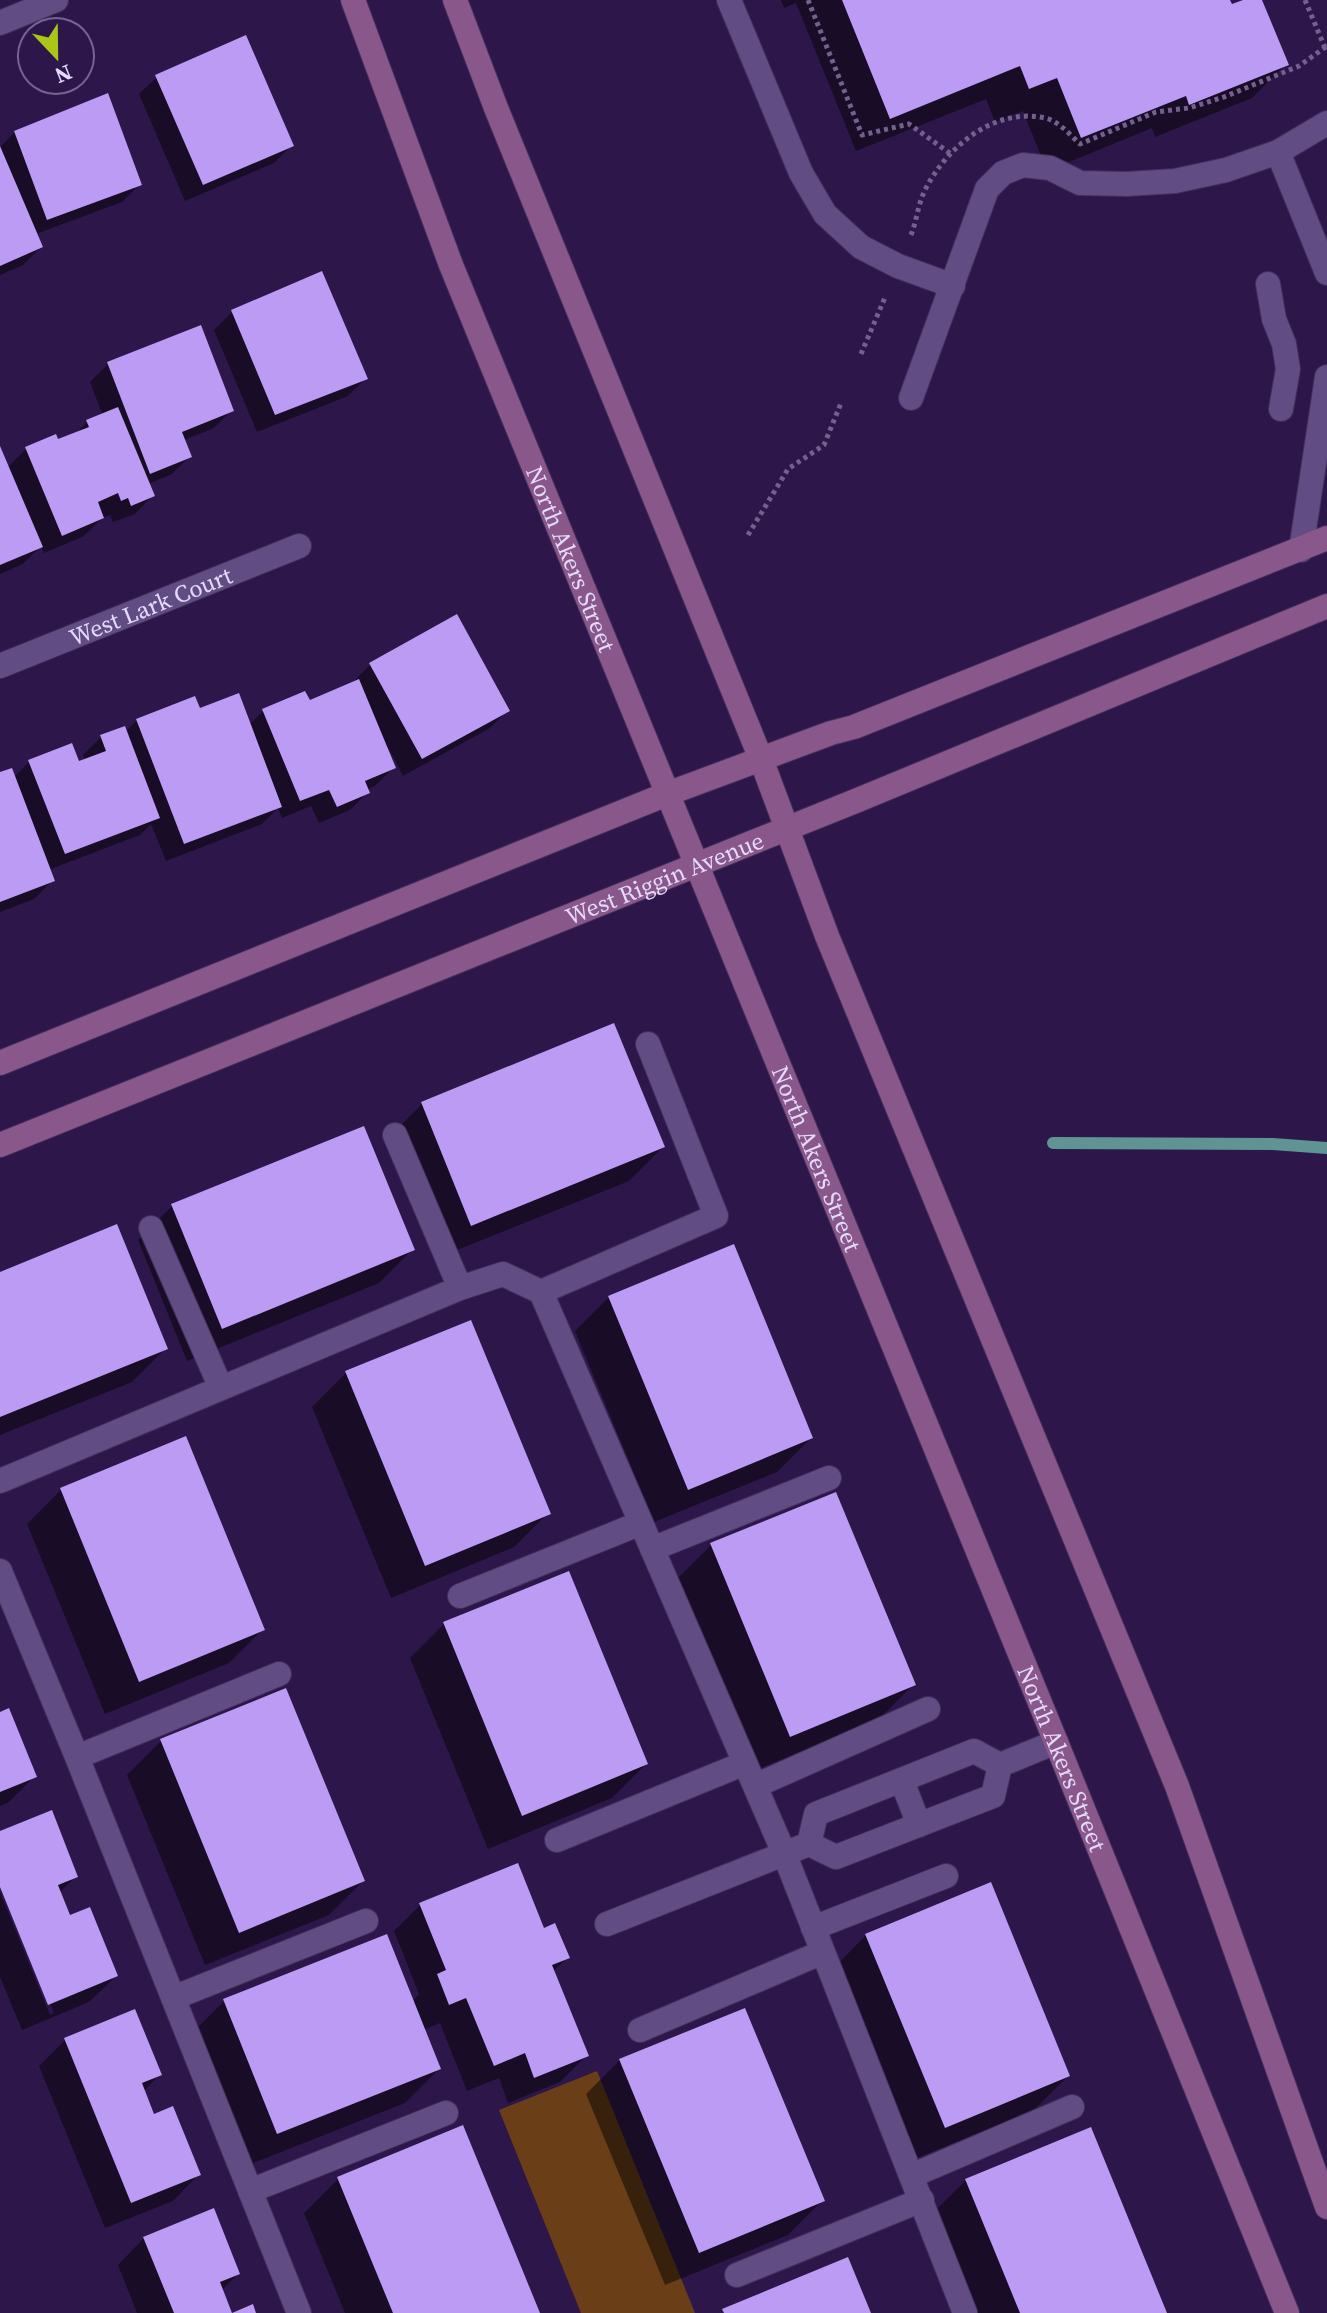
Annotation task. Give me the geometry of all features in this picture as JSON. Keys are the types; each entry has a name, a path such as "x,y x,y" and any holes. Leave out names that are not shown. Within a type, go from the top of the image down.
{"main road":[{"name":"North Akers Street","path":"353,0 435,223 1287,2313"},
{"path":"455,0 761,759 785,829 939,1211 1177,1786 1327,2207"},
{"path":"0,1063 667,794 854,727 1327,538"},
{"name":"West Riggin Avenue","path":"0,1145 785,829 1327,606"}],"street":[{"path":"0,23 56,0"},
{"path":"729,0 801,173 825,214 861,247 898,266 953,286"},
{"path":"911,398 987,189 1003,173 1023,165 1050,168 1080,183 1175,181 1226,170 1278,152 1327,123"},
{"path":"1278,152 1327,273"},
{"path":"1268,284 1288,369 1281,409"},
{"path":"1301,550 1327,377"},
{"name":"West Lark Court","path":"0,666 299,546"},
{"path":"541,1292 716,1216 648,1044"},
{"path":"395,1135 460,1288"},
{"path":"151,1228 221,1388"},
{"path":"0,1481 460,1288 503,1274 541,1292 784,1853 965,2313"},
{"path":"652,1549 829,1478"},
{"path":"460,1596 641,1523"},
{"path":"0,1571 299,2313"},
{"path":"77,1757 279,1674"},
{"path":"755,1786 928,1709"},
{"path":"1000,1765 1056,1742"},
{"path":"809,1844 816,1814 974,1751 1000,1765"},
{"path":"557,1840 745,1763"},
{"path":"607,1924 809,1844 836,1857 993,1796 1000,1765"},
{"path":"902,1781 919,1825"},
{"path":"813,1928 946,1876"},
{"path":"173,1998 366,1921"},
{"path":"640,2030 823,1952"},
{"path":"911,2176 1072,2107"},
{"path":"250,2191 446,2113"},
{"path":"737,2275 922,2200"}],"path":[{"path":"808,0 862,135 909,124 951,154"},
{"path":"909,240 925,190 941,164 964,140 989,125 1015,116 1048,119 1080,144 1156,112 1189,108 1224,97 1299,66 1326,47 1305,0"},
{"path":"861,354 887,291"},
{"path":"748,535 788,469 824,445 841,403"}],"shaded area":[{"path":"597,2071 695,2313 581,2313 499,2110"}],"building":[{"path":"842,0 1230,0 1232,4 1243,0 1262,0 1289,65 1189,105 1186,96 1081,138 1057,78 1029,89 1020,66 890,119"},
{"path":"246,35 294,146 203,185 155,75"},
{"path":"108,93 142,185 47,220 14,131"},
{"path":"0,146 43,247 0,266"},
{"path":"322,271 368,379 275,415 231,310"},
{"path":"201,325 234,411 182,432 192,457 150,474 107,362"},
{"path":"118,407 155,496 131,506 128,498 121,501 118,493 98,502 104,518 62,536 25,447 56,434 58,439 89,427 86,420"},
{"path":"0,446 43,547 0,565"},
{"path":"457,614 510,711 422,759 369,663"},
{"path":"359,679 396,768 365,781 370,793 337,807 329,790 300,801 262,709 305,691 310,700"},
{"path":"239,693 282,807 184,844 136,719 195,696 200,708"},
{"path":"125,726 160,818 65,854 28,760 72,743 79,761 106,751 100,735"},
{"path":"12,768 55,881 0,902 0,772"},
{"path":"614,1023 665,1147 471,1226 421,1102"},
{"path":"364,1126 415,1250 222,1329 171,1204"},
{"path":"117,1224 168,1349 0,1417 0,1272"},
{"path":"734,1244 813,1438 688,1490 608,1296"},
{"path":"471,1320 551,1514 425,1566 345,1371"},
{"path":"186,1436 265,1630 139,1682 60,1488"},
{"path":"836,1492 916,1685 790,1737 710,1543"},
{"path":"569,1571 648,1764 522,1816 443,1622"},
{"path":"286,1688 365,1881 239,1933 160,1739"},
{"path":"9,1708 37,1777 0,1792 0,1712"},
{"path":"52,1810 78,1877 58,1885 70,1915 90,1907 118,1976 48,2005 0,1887 0,1831"},
{"path":"518,1863 544,1928 555,1923 570,1958 552,1965 589,2056 534,2078 525,2053 494,2066 466,1998 449,2005 437,1974 446,1970 419,1903"},
{"path":"991,1882 1070,2076 945,2128 865,1934"},
{"path":"387,1934 441,2069 277,2134 223,1999"},
{"path":"745,2008 825,2201 699,2253 619,2059"},
{"path":"135,2009 162,2075 142,2083 154,2114 173,2106 201,2175 131,2203 64,2038"},
{"path":"463,2125 540,2313 393,2313 337,2177"},
{"path":"1091,2127 1167,2313 1020,2313 965,2179"},
{"path":"214,2208 240,2274 220,2282 232,2313 174,2313 143,2237"},
{"path":"848,2257 871,2313 724,2313 722,2309"},
{"path":"253,2304 256,2313 232,2313"}],"waterway":[{"path":"1053,1143 1273,1144 1327,1148"}]}
